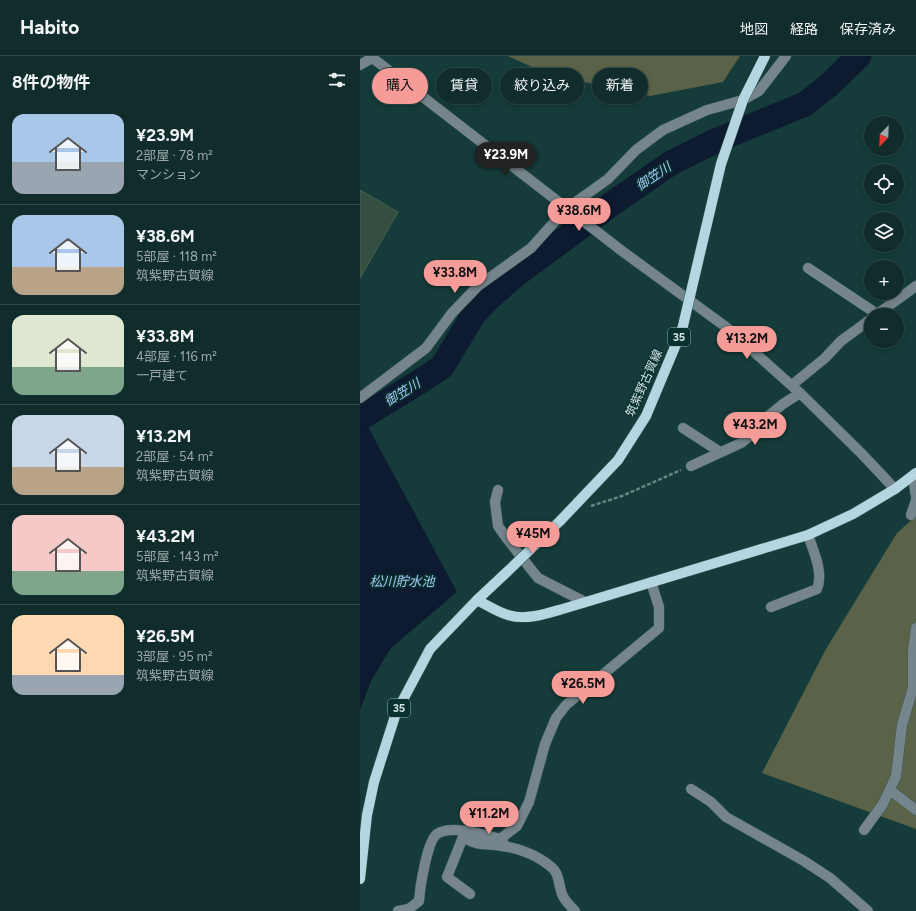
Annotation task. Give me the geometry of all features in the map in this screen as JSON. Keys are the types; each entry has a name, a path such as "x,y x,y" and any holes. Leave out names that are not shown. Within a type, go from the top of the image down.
{"main road":[{"name":"筑紫野古賀線","path":"360,879 366,815 371,795 396,713 430,649 477,600 560,521 618,460 646,416 682,330 721,164 743,100 765,56"},
{"path":"477,600 502,613 516,617 530,617 585,602 808,535 853,514 895,489 914,475"}],"street":[{"path":"360,398 426,348 452,313 478,286 531,248 569,211 608,179 636,150 663,130 707,110 743,100 759,91 786,56"},
{"path":"360,65 371,57 569,211 726,327 792,385 895,489"},
{"path":"808,268 864,309"},
{"path":"885,308 916,286"},
{"path":"792,385 825,358 841,341 864,324"},
{"path":"691,466 741,443 750,436 761,422 777,408 800,393"},
{"path":"683,428 720,452"},
{"path":"914,475 916,497"},
{"path":"498,490 495,502 498,526 508,540 538,578 585,602"},
{"path":"911,515 916,500"},
{"path":"771,607 817,589 819,584 817,563 808,535"},
{"path":"500,839 517,826 529,802 545,744 556,718 566,705 658,628 659,607 651,582"},
{"path":"864,830 883,804 896,776 902,725 913,688 913,651 916,628"},
{"path":"691,789 711,802 726,817 804,861 830,878 868,911"},
{"path":"890,790 916,810"},
{"path":"398,911 409,909 419,901 424,865 433,838 438,833 460,829 500,839 507,847"},
{"path":"470,894 447,877 463,837 472,843 485,846 507,847 539,858 552,867 558,874 562,895 575,911"}],"path":[{"path":"590,507 622,496 691,466"}],"green space":[{"path":"508,56 740,56 723,82 650,96 648,96 648,68 592,68 592,84 584,82 584,68 534,68"},
{"path":"916,516 916,829 762,773 826,649 897,533"}],"water":[{"name":"松川貯水池","path":"360,412 457,592 391,648 371,681 360,710"}],"building":[{"path":"360,190 398,212 360,278"}],"waterway":[{"name":"御笠川","path":"360,418 442,367 474,314 489,298 513,277 613,203 671,163 715,141 805,104 828,86 859,56"}]}
